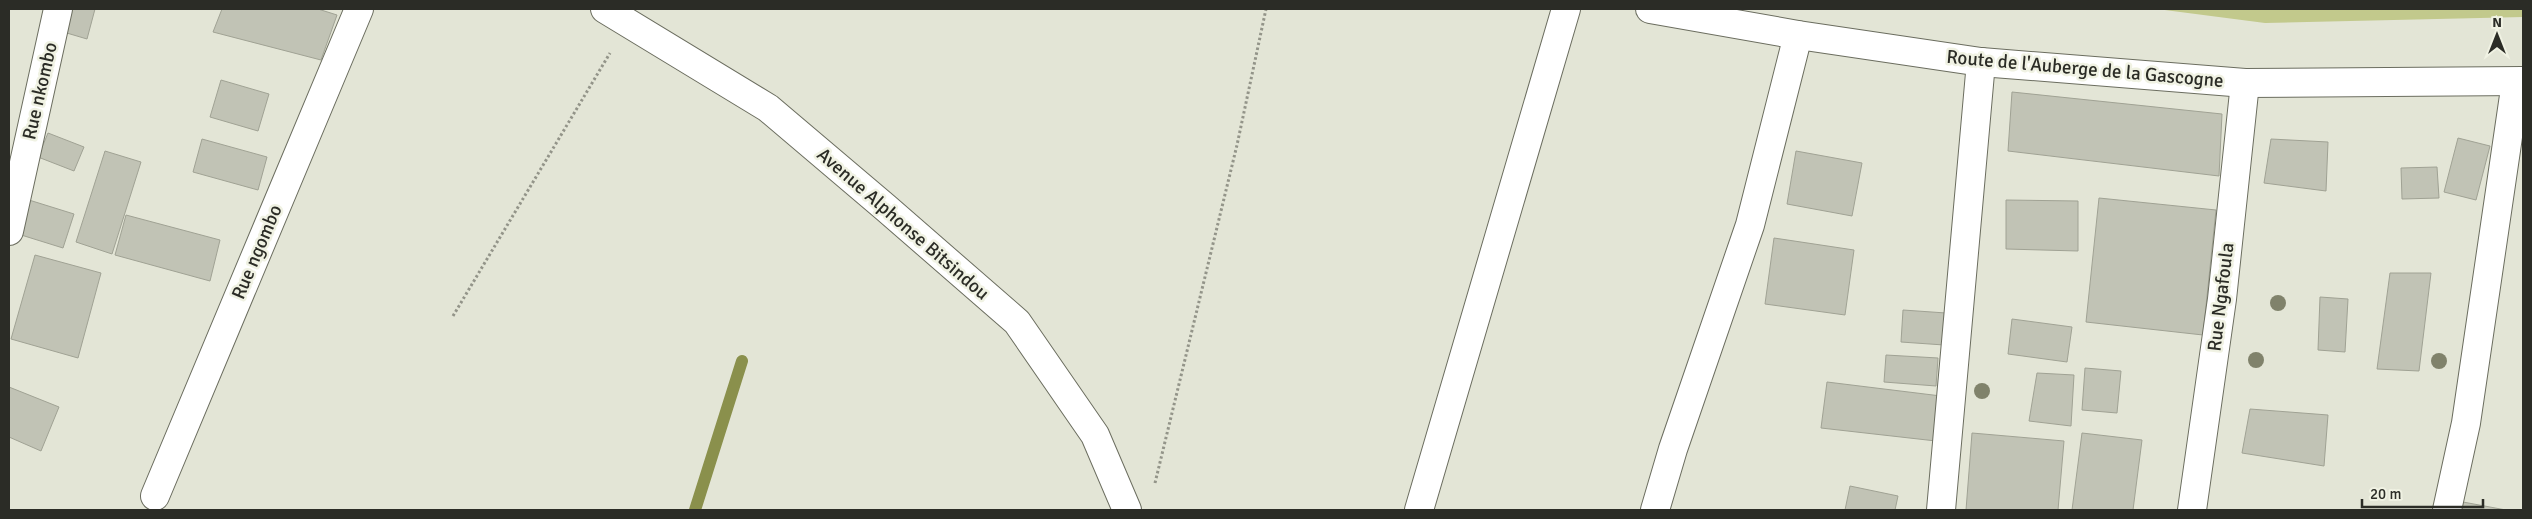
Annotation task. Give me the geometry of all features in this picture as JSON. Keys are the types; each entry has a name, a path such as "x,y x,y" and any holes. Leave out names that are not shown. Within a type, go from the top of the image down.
{"street":[{"name":"Rue nkombo","path":"9,231 58,9"},
{"name":"Rue ngombo","path":"155,496 360,9"},
{"name":"Avenue Alphonse Bitsindou","path":"605,9 768,108 1017,322 1096,435 1127,510"},
{"path":"1419,510 1566,9"},
{"name":"Route de l'Auberge de la Gascogne","path":"1650,9 1798,35 1981,62 2245,83 2520,81"},
{"path":"1655,510 1673,449 1750,225 1798,35"},
{"path":"1941,510 1981,62"},
{"path":"2447,510 2466,423 2520,81"},
{"name":"Rue Ngafoula","path":"2192,510 2222,299 2245,83"}],"path":[{"path":"1152,493 1237,145 1266,9"},
{"path":"453,316 628,23"}],"green space":[{"path":"2157,9 2523,9 2523,17 2265,23"}],"building":[{"path":"66,9 95,9 87,39 60,31"},
{"path":"222,9 318,9 337,15 321,60 213,32"},
{"path":"221,80 269,94 258,131 210,117"},
{"path":"2012,92 2222,114 2219,176 2008,151"},
{"path":"48,133 84,147 74,171 38,157"},
{"path":"2458,138 2490,146 2476,200 2444,192"},
{"path":"202,139 267,157 258,190 193,172"},
{"path":"2271,139 2328,142 2326,191 2264,183"},
{"path":"105,151 141,162 112,254 76,242"},
{"path":"1796,151 1862,163 1852,216 1787,204"},
{"path":"2437,167 2439,198 2402,199 2401,168"},
{"path":"2099,198 2216,210 2203,335 2086,322"},
{"path":"29,200 74,214 63,248 18,234"},
{"path":"2006,200 2078,201 2078,251 2006,249"},
{"path":"126,215 220,240 210,281 115,255"},
{"path":"1774,238 1854,250 1845,315 1765,304"},
{"path":"35,255 101,273 78,358 11,339"},
{"path":"2390,273 2431,273 2419,371 2377,369"},
{"path":"2320,297 2348,299 2345,352 2318,350"},
{"path":"1903,310 1946,313 1944,345 1901,342"},
{"path":"2012,319 2072,327 2067,362 2008,354"},
{"path":"1886,355 1938,358 1936,386 1884,382"},
{"path":"2085,368 2121,371 2117,413 2082,410"},
{"path":"2037,373 2074,375 2071,426 2029,421"},
{"path":"1827,382 1941,396 1936,441 1821,428"},
{"path":"9,387 59,407 41,451 9,437"},
{"path":"2250,409 2328,415 2324,466 2242,453"},
{"path":"1972,433 2064,441 2058,510 1966,510"},
{"path":"2082,433 2142,440 2133,510 2072,510"},
{"path":"1850,486 1898,496 1895,510 1845,510"},
{"path":"2463,502 2506,510 2461,510"}],"waterway":[{"path":"695,510 742,361"}]}
